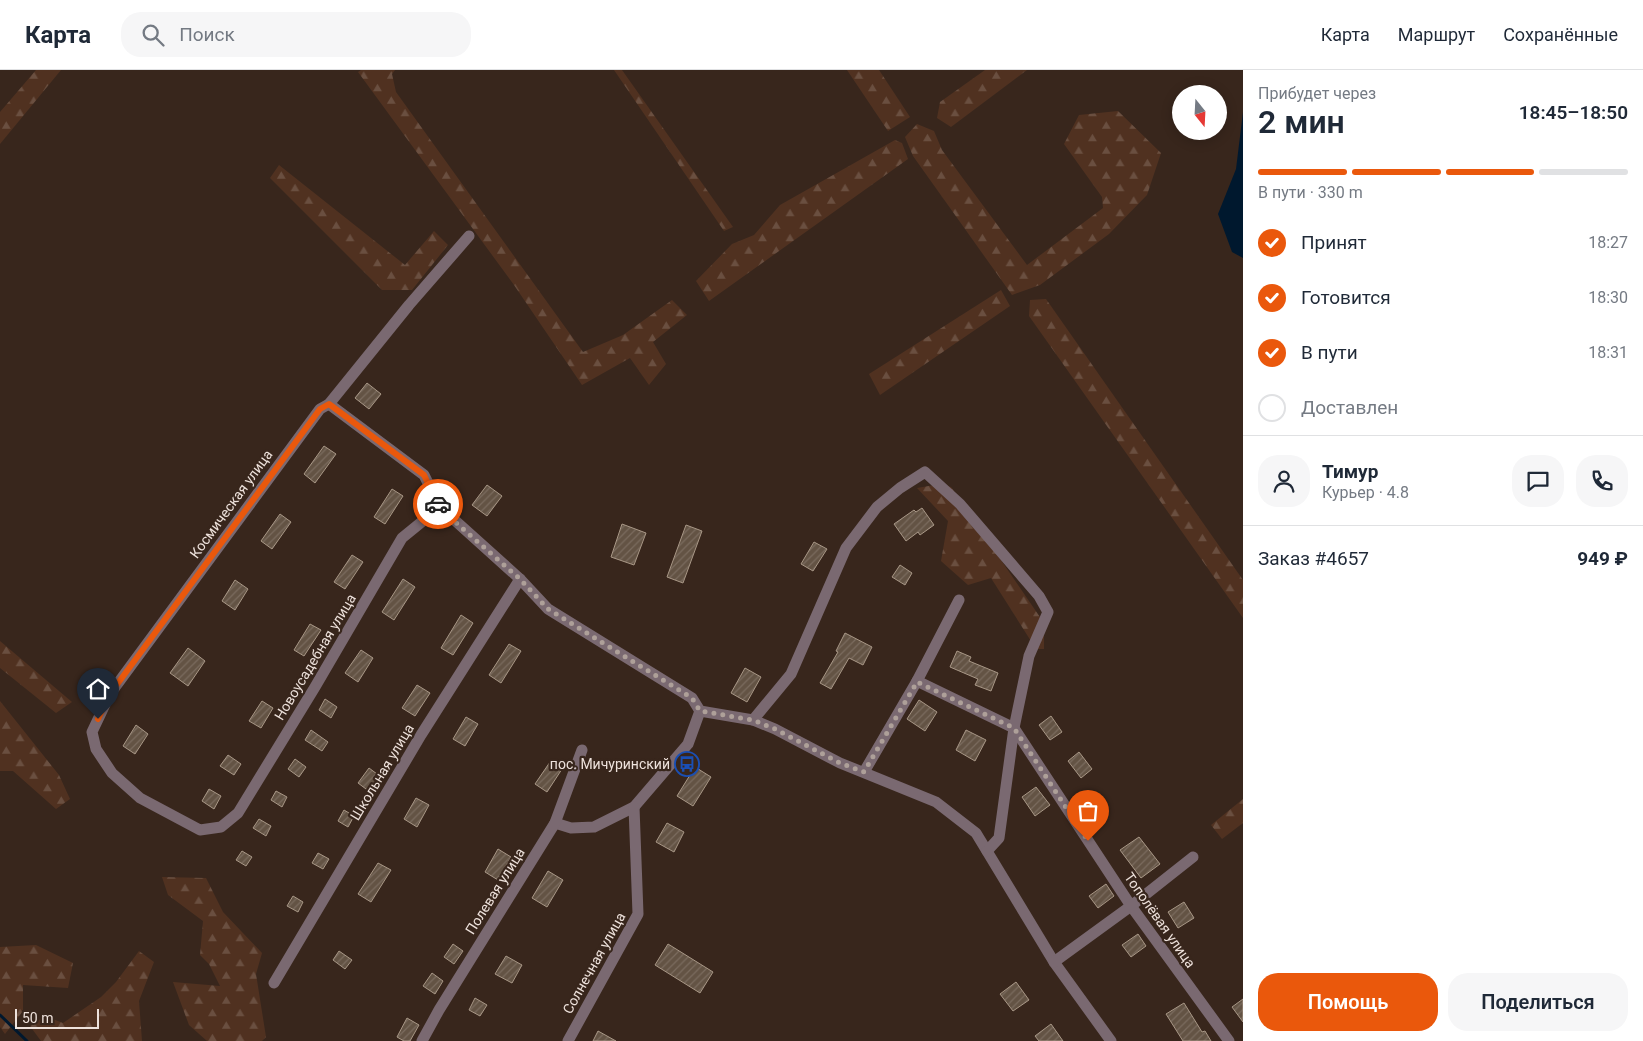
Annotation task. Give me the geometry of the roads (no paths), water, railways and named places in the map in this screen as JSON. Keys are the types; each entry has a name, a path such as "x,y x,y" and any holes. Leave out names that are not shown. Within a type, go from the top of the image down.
{"street":[{"name":"Космическая улица","path":"221,827 200,830 140,798 112,773 96,749 92,732 110,694 320,409 329,404 409,304 470,236"},
{"path":"329,404 424,475 440,507 520,579 548,609 692,698 700,711 753,720 775,729 840,763 936,802 976,833 1054,962 1111,1041"},
{"path":"753,720 791,674 846,548 877,507 900,488 925,472 960,504 1038,596 1048,612 1029,656 1014,728 999,838 987,851"},
{"name":"Новоусадебная улица","path":"221,827 238,813 315,687 402,538 440,507"},
{"name":"Школьная улица","path":"274,983 421,735 520,579"},
{"path":"864,772 917,682 959,600"},
{"path":"917,682 1014,728"},
{"path":"555,823 571,828 594,827 634,807 688,744 700,711"},
{"name":"Тополёвая улица","path":"1014,728 1131,906 1229,1041"},
{"name":"Полевая улица","path":"422,1041 439,1010 555,823 582,750"},
{"name":"Солнечная улица","path":"568,1041 638,914 634,807"},
{"path":"1054,962 1131,906 1193,857"}],"water":[{"path":"1243,112 1243,258 1232,252 1218,214 1236,169"}],"waterway":[{"path":"0,1015 27,1041"}],"place":[{"name":"пос. Мичуринский","path":"687,764"}]}
